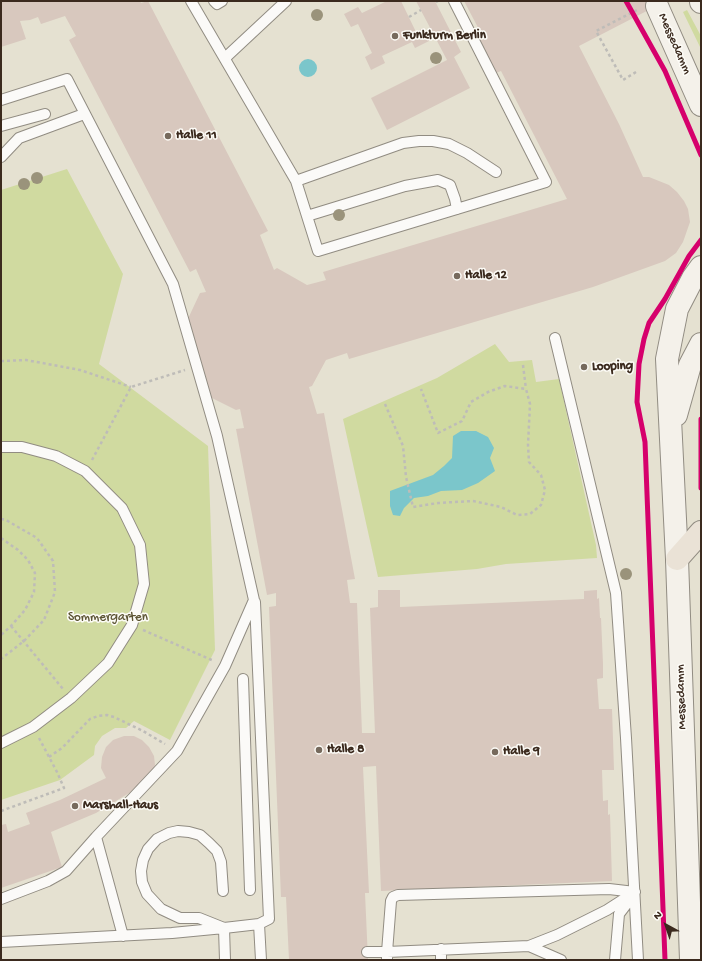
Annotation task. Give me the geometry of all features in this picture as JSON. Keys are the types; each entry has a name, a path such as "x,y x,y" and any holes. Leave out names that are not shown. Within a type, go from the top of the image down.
{"highway":[{"path":"677,559 701,532"}],"main road":[{"name":"Messedamm","path":"650,7 701,105"},
{"name":"Messedamm","path":"691,960 677,559 667,359 677,309 693,278 701,267"},
{"name":"Messedamm","path":"671,433 690,365 701,344"}],"lane":[{"path":"191,1 296,181 318,251 546,182 454,1"},
{"path":"214,1 217,4 222,1"},
{"path":"224,58 286,1"},
{"path":"1,100 67,79 173,284 217,436 254,600 269,919 259,924 172,933 1,942"},
{"path":"1,126 45,114"},
{"path":"1,157 19,138 84,114"},
{"path":"296,181 402,144 419,141 433,141 449,144 467,153 496,172"},
{"path":"307,216 405,186 438,180 450,185 457,209"},
{"path":"555,338 616,593 626,738 638,960"},
{"path":"1,447 22,447 56,456 85,471 122,508 140,545 144,584 132,625 108,663 71,698 33,727 1,743"},
{"path":"1,899 48,881 66,871 177,751 226,666 254,600"},
{"path":"243,679 250,890"},
{"path":"223,892 221,862 217,851 200,835 184,831 168,833 157,839 148,849 143,860 141,871 142,882 146,894 161,910 180,918 199,918 224,928"},
{"path":"96,837 123,936"},
{"path":"387,956 391,901 393,897 398,895 609,888 635,892"},
{"path":"367,952 387,956 441,949 529,946 557,935 607,910 635,892"},
{"path":"615,960 619,914 635,892"},
{"path":"259,924 261,960"},
{"path":"224,928 225,960"},
{"path":"529,946 561,960"},
{"path":"441,949 441,960"}],"path":[{"path":"629,6 635,17"},
{"path":"636,72 623,80 596,31 650,7"},
{"path":"409,17 421,10"},
{"path":"1,361 26,360 80,370 131,387 197,366"},
{"path":"385,404 402,446 406,477 413,507 438,503 473,501 501,507 517,515 530,514 540,505 545,490 541,475 529,462 528,445 530,404 526,389 523,365"},
{"path":"421,389 438,432 462,421 471,402 488,392 505,386 526,389"},
{"path":"85,471 131,387"},
{"path":"1,519 6,520 37,538 53,561 54,592 44,620 24,641 1,659"},
{"path":"1,538 18,550 28,560 35,573 34,592 25,610 1,635"},
{"path":"132,625 201,655"},
{"path":"11,626 60,685"},
{"path":"49,757 62,748 90,719 107,715 142,731 177,751"},
{"path":"1,811 64,788 33,727"}],"green space":[{"path":"687,10 701,36 701,49 683,12"},
{"name":"Sommergarten","path":"67,169 123,274 99,364 208,446 215,650 170,740 134,721 126,728 115,728 102,736 95,746 94,755 60,780 1,800 1,190"},
{"path":"495,344 509,362 532,360 536,382 559,379 596,545 597,558 506,564 477,569 378,577 343,419 437,378"}],"water":[{"path":"304,59 312,59 317,64 315,75 312,77 304,77 299,72 299,64"},
{"path":"461,431 476,431 488,437 494,448 490,458 495,471 478,483 462,490 441,491 428,496 414,498 404,508 400,516 393,515 390,506 390,491 433,475 444,466 452,458 453,436"}],"building":[{"path":"1,1 140,1 141,3 148,1 268,231 260,235 274,270 277,268 307,285 326,280 323,272 567,199 501,71 496,73 478,40 483,37 464,1 666,1 579,46 619,124 643,177 649,177 669,185 677,192 688,209 690,222 683,242 676,253 665,261 593,287 349,359 347,353 326,360 312,386 309,387 317,414 324,413 355,579 347,580 350,603 357,603 362,733 375,733 370,608 378,607 378,590 400,590 400,607 584,599 584,591 597,590 597,599 599,598 601,618 603,664 603,678 597,679 599,709 612,709 614,770 602,770 603,801 608,800 608,815 610,814 612,881 381,891 376,766 363,767 369,893 365,893 368,960 289,960 286,897 281,897 269,607 276,606 276,593 267,595 236,429 244,428 240,409 236,410 208,396 186,323 200,293 206,292 196,269 190,272 69,40 76,36 65,16 41,24 38,17 20,21 26,39 1,47"},
{"name":"Funkturm Berlin","path":"387,1 401,1 416,32 423,28 429,41 415,48 412,42 382,56 385,63 371,70 365,57 372,53 358,24 351,27 344,14 358,7 362,13"},
{"path":"416,1 435,1 461,52 454,57 470,88 387,130 371,98 447,60"},
{"name":"Marshall-Haus","path":"124,736 134,736 142,740 149,747 154,756 155,765 152,774 144,784 96,813 51,832 62,867 1,888 1,825 6,824 8,832 30,824 26,813 60,800 106,778 101,768 102,757 106,747 113,740"}],"cycle path":[{"path":"626,1 665,71 701,155"},
{"path":"665,960 645,442 637,402 639,364 649,323 665,299 689,256 701,240"},
{"path":"701,419 701,488"}],"place":[{"name":"Funkturm Berlin","path":"395,36"},
{"name":"Halle 11","path":"168,136"},
{"name":"Halle 12","path":"457,276"},
{"name":"Looping","path":"584,367"},
{"name":"Halle 8","path":"319,750"},
{"name":"Halle 9","path":"495,752"},
{"name":"Marshall-Haus","path":"75,806"}]}
